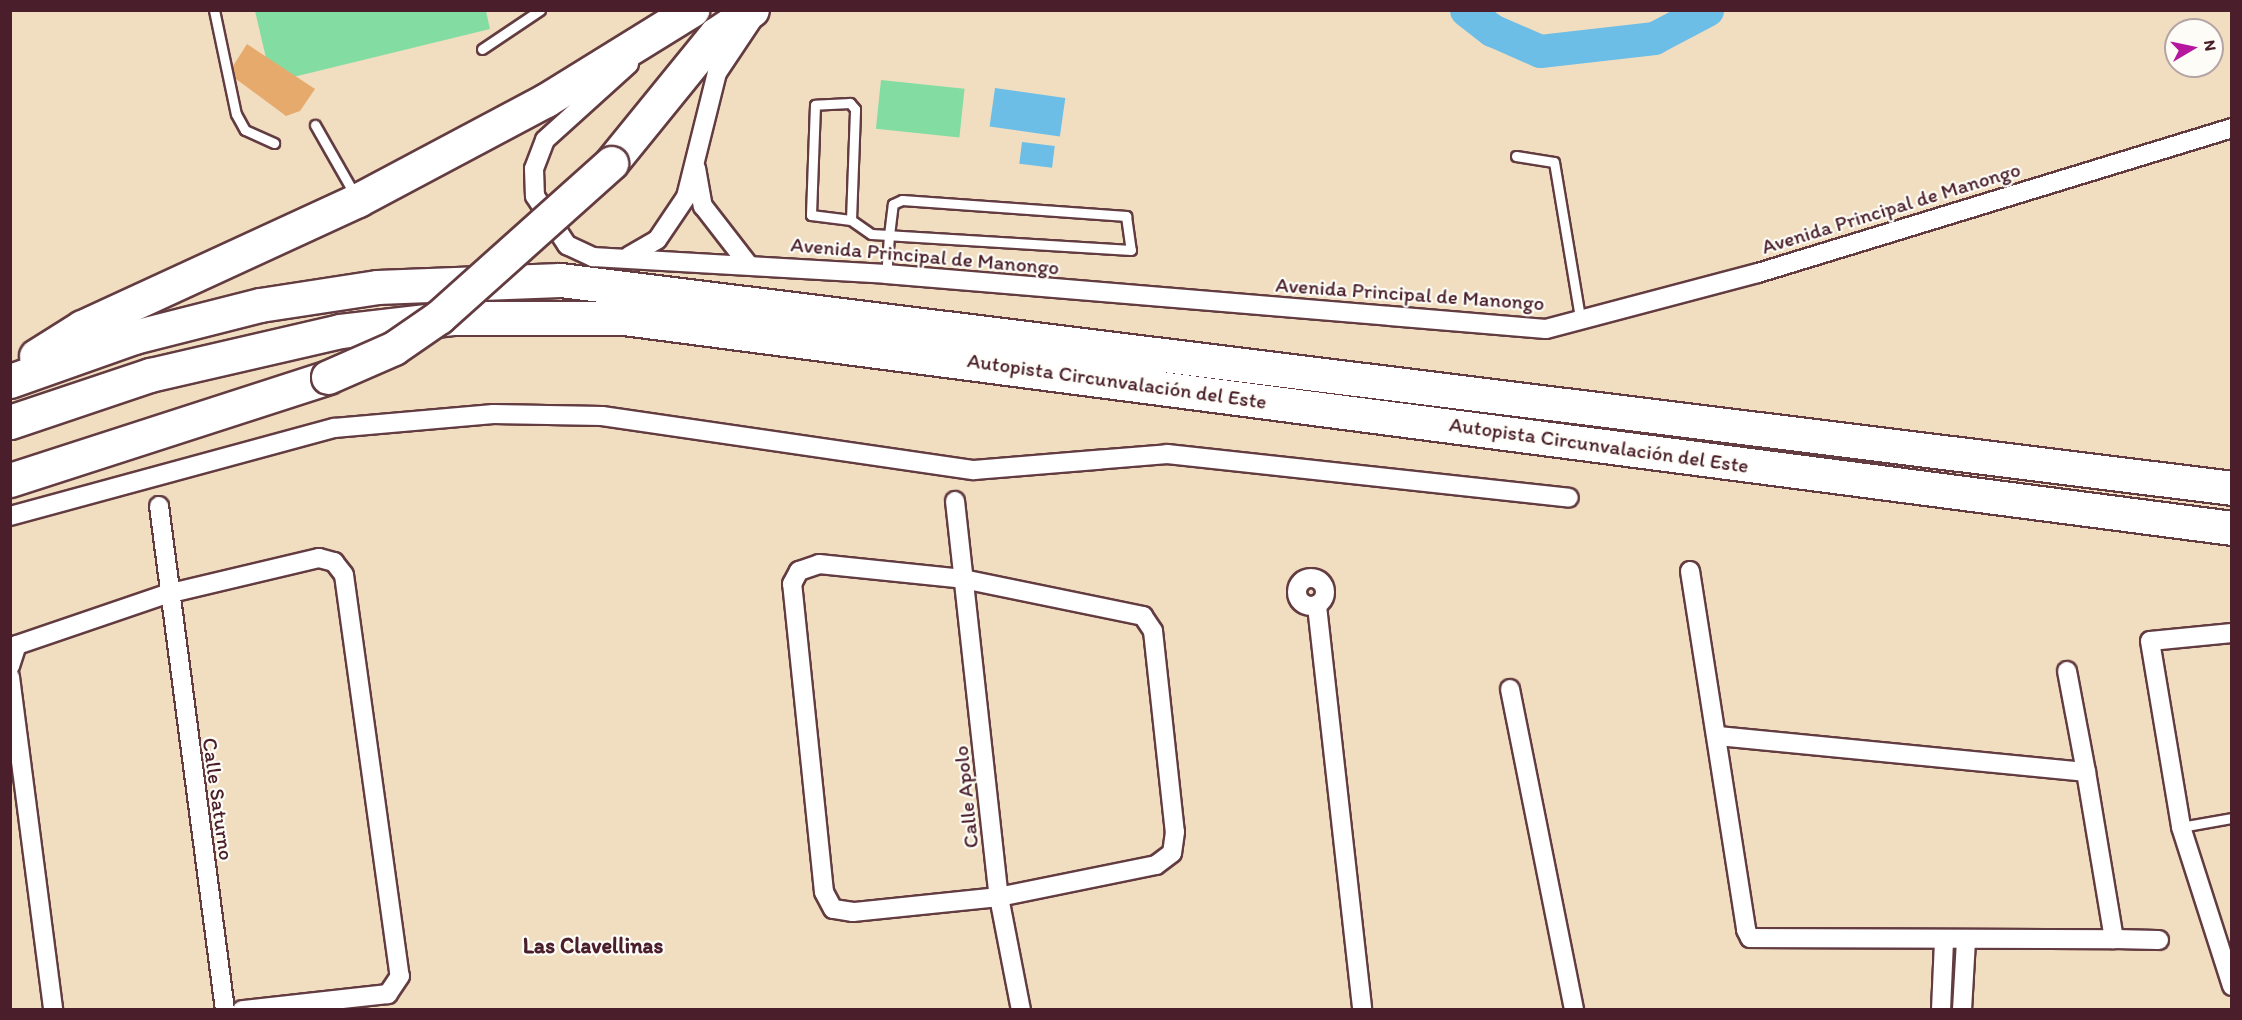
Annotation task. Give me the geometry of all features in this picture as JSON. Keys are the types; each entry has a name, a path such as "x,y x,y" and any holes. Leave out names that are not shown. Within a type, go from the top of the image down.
{"highway":[{"path":"10,372 82,327 358,200 546,100 692,10"},
{"path":"10,480 328,377 394,348 439,317 611,163 716,34 752,10"},
{"name":"Autopista Circunvalación del Este","path":"10,381 134,337 260,305 377,287 560,280 2232,488"},
{"name":"Autopista Circunvalación del Este","path":"10,422 150,375 330,332 452,318 624,318 2232,528"}],"street":[{"name":"Avenida Principal de Manongo","path":"692,10 565,118 545,140 534,168 535,196 567,245 594,257 629,256 885,274 1546,329 1581,322 2232,128"},
{"path":"629,256 657,240 686,197 717,73 759,10"},
{"path":"694,160 703,206 748,264"},
{"path":"10,516 334,428 493,414 602,416 974,470 1167,454 1569,498"},
{"name":"Calle Apolo","path":"955,501 999,897 1021,1010"},
{"name":"Calle Saturno","path":"159,506 167,594 225,1010"},
{"path":"10,666 16,645 167,594 319,558 334,562 344,575 400,976 388,994 242,1010"},
{"path":"819,564 963,579 1119,607 1143,616 1155,643 1175,832 1172,853 1156,865 999,897 852,912 833,909 821,869 792,584 799,571 819,564"},
{"path":"1690,571 1750,938 1944,941 2159,940"},
{"path":"1317,606 1362,1010"},
{"path":"2230,977 2181,827 2150,641 2232,633"},
{"path":"2067,671 2114,939"},
{"path":"10,676 53,1010"},
{"path":"1510,689 1574,1010"},
{"path":"1716,736 2086,772"},
{"path":"1941,1010 1944,941"},
{"path":"1962,1010 1966,941"}],"lane":[{"path":"214,10 236,114 245,130 274,143"},
{"path":"482,49 540,10"},
{"path":"851,220 855,109 850,103 815,105 808,208 811,215 851,220 871,234 889,236 1131,250 1126,216 902,200 892,204 889,236 885,274"},
{"path":"315,124 358,200"},
{"path":"1516,156 1554,162 1581,322"},
{"path":"2181,827 2232,818"}],"green space":[{"path":"255,11 486,11 490,29 277,81 270,75"},
{"path":"881,80 965,89 959,138 876,129"}],"water":[{"path":"995,88 1065,98 1060,137 990,127"},
{"path":"1022,142 1055,146 1052,168 1019,164"}],"building":[{"path":"247,44 315,89 300,111 286,116 236,79 233,66"}],"waterway":[{"path":"1466,10 1492,30 1540,51 1654,38 1707,10"}],"district":[{"name":"Las Clavellinas","path":"593,946"}]}
